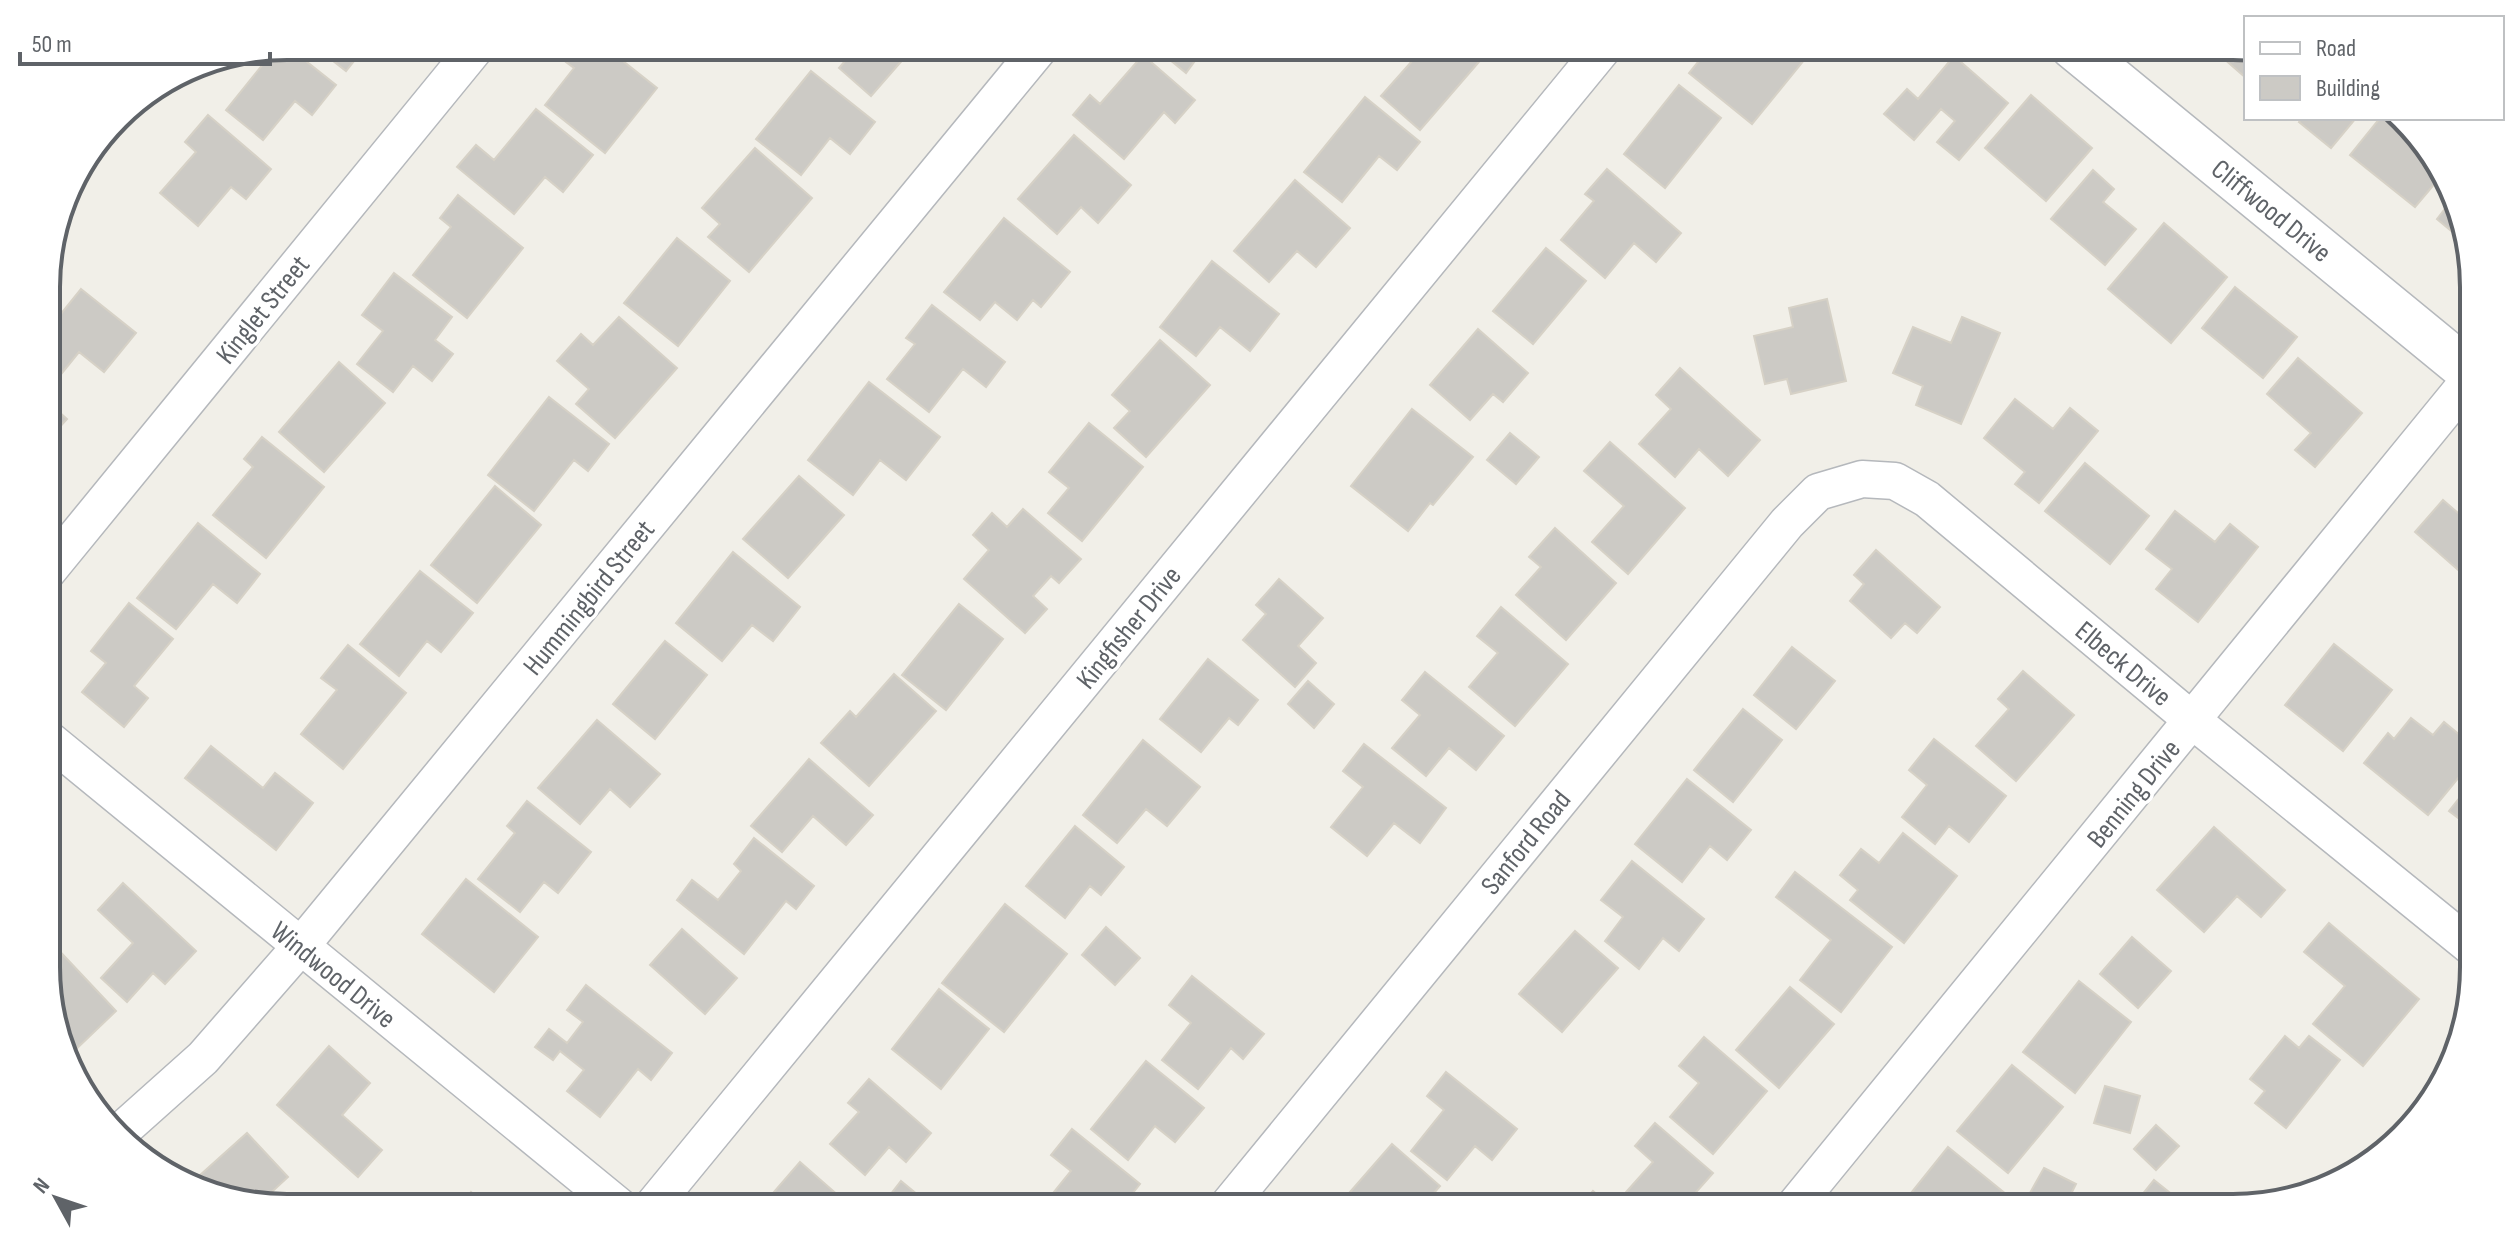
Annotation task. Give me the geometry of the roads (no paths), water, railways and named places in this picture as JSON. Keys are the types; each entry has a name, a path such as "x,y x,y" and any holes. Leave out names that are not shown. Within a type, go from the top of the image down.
{"street":[{"name":"Kinglet Street","path":"60,556 466,60"},
{"name":"Hummingbird Street","path":"125,1127 203,1058 300,947 1029,60"},
{"name":"Kingfisher Drive","path":"662,1194 1594,60"},
{"name":"Cliffwood Drive","path":"2089,60 2460,366"},
{"name":"Benning Drive","path":"1804,1194 2460,391"},
{"name":"Elbeck Drive","path":"1833,488 1862,479 1895,481 1927,499 2460,938"},
{"name":"Sanford Road","path":"1237,1194 1787,523 1818,492 1833,488"},
{"name":"Windwood Drive","path":"60,749 604,1194"}]}
